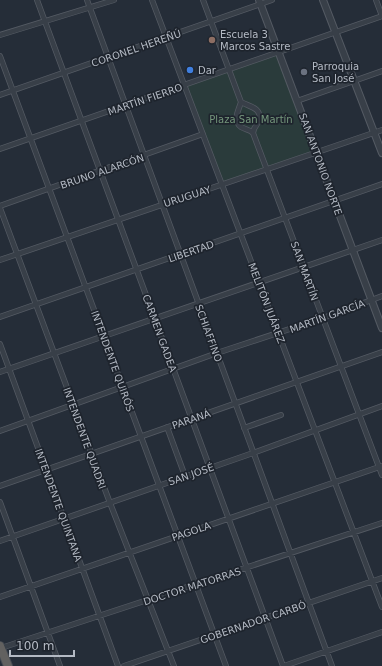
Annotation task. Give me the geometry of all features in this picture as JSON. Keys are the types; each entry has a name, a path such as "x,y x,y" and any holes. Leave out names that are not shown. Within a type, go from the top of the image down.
{"highway":[{"path":"1,647 8,666"}],"street":[{"name":"CARMEN GADEA","path":"36,0 284,666"},
{"name":"SCHIAFFINO","path":"87,0 332,666"},
{"path":"0,35 114,0"},
{"name":"MELITÓN JUÁREZ","path":"152,0 382,607"},
{"path":"203,0 241,102 236,115 237,122 243,128 253,133 260,119 258,112 252,106 241,102"},
{"name":"CORONEL HEREÑÚ","path":"0,95 212,22 259,2 272,0"},
{"path":"323,0 382,153"},
{"path":"376,0 382,16"},
{"name":"SAN ANTONIO NORTE","path":"259,2 298,101 382,328"},
{"name":"MARTÍN FIERRO","path":"0,149 382,16"},
{"name":"INTENDENTE QUIRÓS","path":"0,56 226,666"},
{"path":"298,101 382,71"},
{"name":"URUGUAY","path":"0,260 382,130"},
{"name":"SAN MARTÍN","path":"253,133 286,217 380,467 382,476"},
{"name":"BRUNO ALARCÓN","path":"0,207 203,134"},
{"name":"LIBERTAD","path":"0,317 382,184"},
{"name":"INTENDENTE QUADRI","path":"0,207 91,454 174,666"},
{"path":"0,372 382,240"},
{"name":"MARTÍN GARCÍA","path":"0,431 217,353 323,318 382,296"},
{"name":"INTENDENTE QUINTANA","path":"0,344 118,666"},
{"name":"PARANÁ","path":"0,486 382,352"},
{"name":"SAN JOSÉ","path":"0,541 382,406"},
{"path":"244,428 281,416"},
{"path":"166,427 185,476"},
{"name":"PAGOLA","path":"0,597 177,535 380,467"},
{"path":"0,502 60,666"},
{"name":"DOCTOR MATORRAS","path":"1,647 48,633 382,523"},
{"name":"GOBERNADOR CARBÓ","path":"124,666 382,578"},
{"path":"284,666 382,632"}],"green space":[{"name":"Plaza San Martín","path":"279,52 316,153 222,185 184,85"}],"place":[{"name":"Escuela 3 Marcos Sastre","path":"212,40"},
{"name":"Dar","path":"190,70"},
{"name":"Parroquia San José","path":"304,72"}]}
